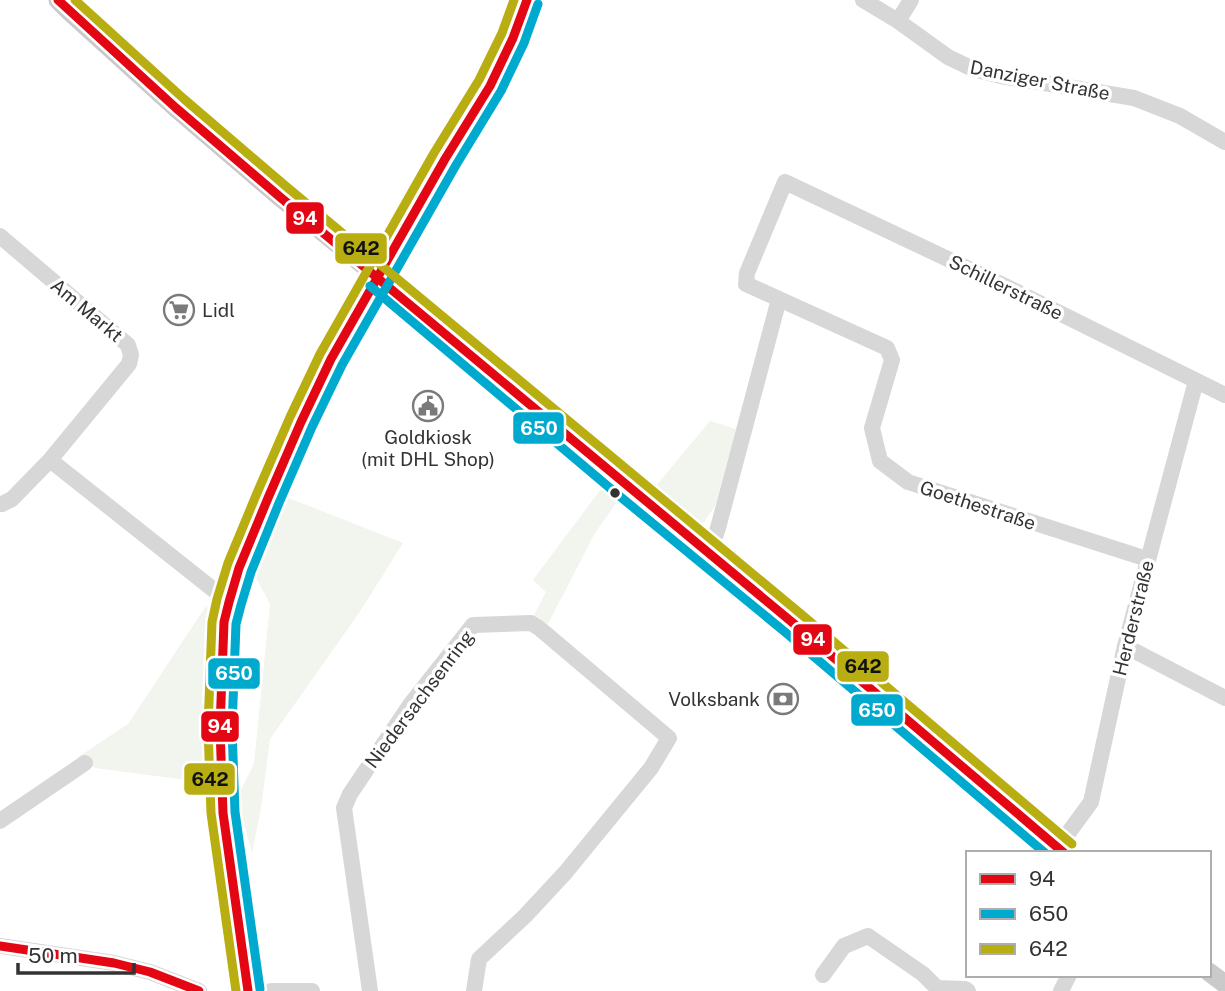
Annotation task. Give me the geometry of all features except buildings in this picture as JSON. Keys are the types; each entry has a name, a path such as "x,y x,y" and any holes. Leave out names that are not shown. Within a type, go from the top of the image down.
{"main road":[{"path":"58,0 280,197 793,623 1061,850"},
{"path":"247,991 223,813 223,622 239,568 301,422 331,359 378,277"}],"street":[{"path":"378,277 489,86 513,37 527,0"},
{"name":"Danziger Straße","path":"863,0 948,57 973,69 1134,98 1180,116 1225,142"},
{"path":"898,21 911,0"},
{"name":"Goethestraße","path":"785,181 747,273 746,284 887,348 892,360 872,428 880,461 908,482 1147,559"},
{"name":"Schillerstraße","path":"785,181 1225,395"},
{"name":"Am Markt","path":"0,236 128,345 131,355 129,364 50,460 12,499 0,504"},
{"path":"704,550 718,528 779,299"},
{"name":"Herderstraße","path":"1061,850 1091,802 1125,646 1196,381"},
{"path":"50,460 229,602"},
{"name":"Niedersachsenring","path":"370,991 344,808 350,794 410,705 473,625 531,623 669,738 651,768 565,873 525,916 479,959 474,991"},
{"path":"1125,646 1225,698"},
{"path":"0,821 85,764"},
{"path":"823,975 844,946 868,936 923,985 968,991"},
{"path":"0,946 114,963 150,972 199,991"},
{"path":"271,991 313,991"}],"shaded area":[{"path":"710,421 736,429 715,506 702,525 656,486"},
{"path":"601,489 617,502 595,533 548,624 534,615 546,592 533,580"},
{"path":"286,497 403,543 359,613 270,739 252,853 237,798 254,764 270,604 256,578"},
{"path":"206,606 218,623 211,650 208,728 210,783 95,768 78,757 128,724"}],"transit line":[{"name":"94","path":"58,0 176,108 280,197 793,623 1062,851"},
{"name":"642","path":"75,0 288,188 801,614 1072,844"},
{"name":"642","path":"236,991 211,813 208,728 212,622 217,599 228,563 257,493 320,354 434,153 479,80 502,33 514,0"},
{"name":"94","path":"248,991 223,813 220,728 224,622 229,602 239,568 268,498 331,359 445,159 490,86 513,38 527,0"},
{"name":"650","path":"260,989 235,812 232,728 236,624 241,605 251,572 279,503 342,365 501,91 524,43 538,4"},
{"name":"650","path":"370,286 1043,851"},
{"name":"94","path":"0,946 114,963 150,972 199,991"}],"place":[{"name":"Lidl","path":"179,310"},
{"name":"Goldkiosk (mit DHL Shop)","path":"428,406"},
{"name":"Volksbank","path":"783,699"}]}
